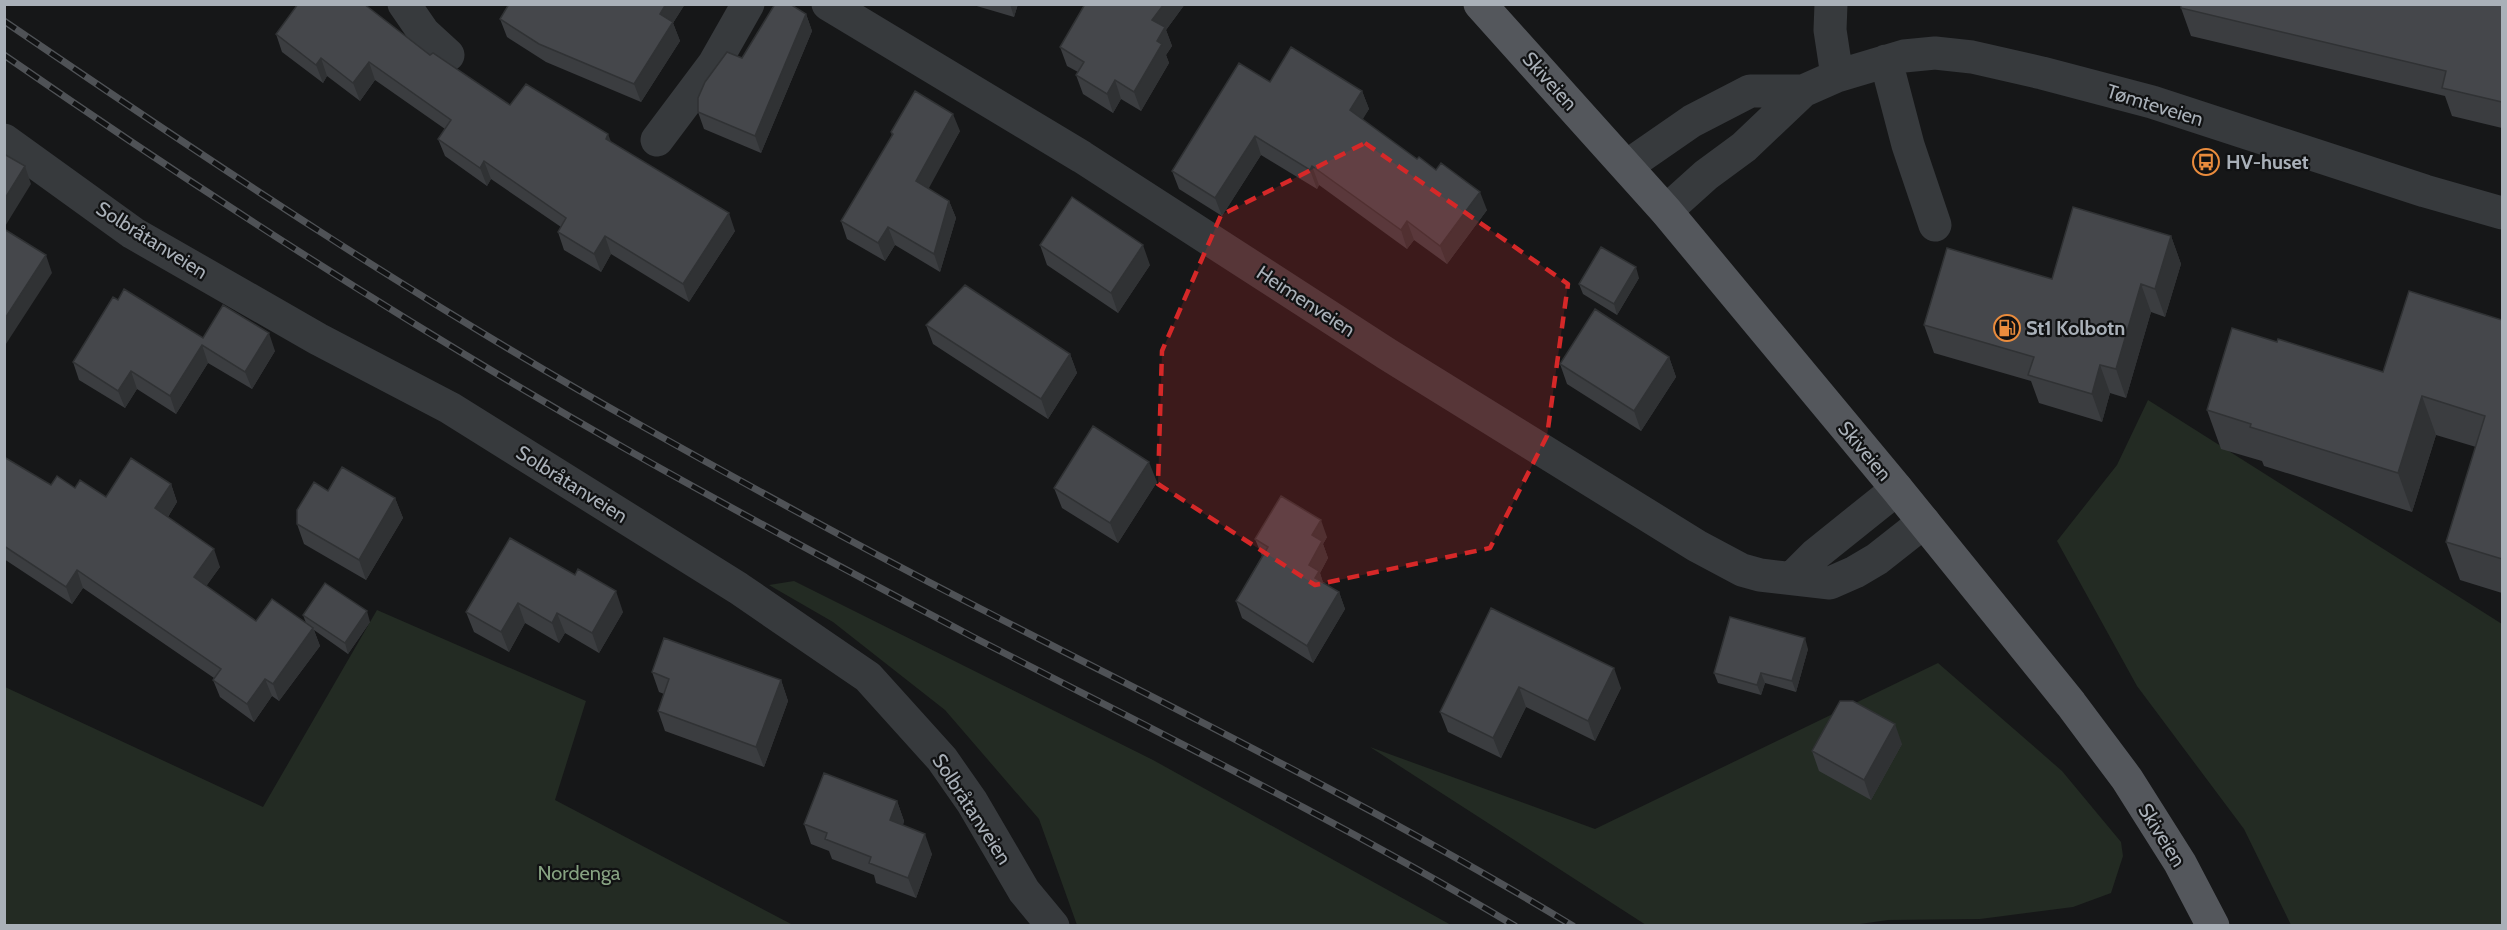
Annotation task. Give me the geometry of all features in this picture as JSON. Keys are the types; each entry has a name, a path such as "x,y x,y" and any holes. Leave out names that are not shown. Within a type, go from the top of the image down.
{"main road":[{"name":"Skiveien","path":"1480,4 1666,211 1897,489 2071,704 2127,778 2180,863 2213,926"}],"street":[{"path":"404,4 423,33 448,55"},
{"path":"657,140 714,64 748,4"},
{"name":"Heimenveien","path":"828,4 1082,157 1387,354 1697,546 1742,570 1777,578 1830,583 1877,559 1923,522"},
{"path":"1831,4 1830,30 1837,76"},
{"name":"Tømteveien","path":"1666,211 1706,175 1744,147 1803,91 1837,76 1886,61 1904,56 1935,53 1972,57 2053,75 2152,102 2425,191 2502,213"},
{"path":"1886,61 1908,146 1935,225"},
{"name":"Tømteveien","path":"1627,166 1692,121 1750,91 1803,91"},
{"name":"Solbråtanveien","path":"4,140 133,233 318,339 450,408 738,588 868,677 942,759 972,802 1024,891 1053,926"},
{"path":"1792,578 1816,554 1897,489"}],"highlighted area":[{"path":"1365,143 1568,284 1547,436 1490,548 1315,585 1158,484 1162,351 1221,215"}],"green space":[{"path":"2148,400 2502,624 2502,925 2291,925 2244,829 2137,686 2057,541 2117,465"},
{"path":"794,581 1153,760 1451,925 1077,925 1039,819 945,710 833,622 769,585"},
{"name":"Nordenga","path":"377,610 586,701 555,800 793,925 5,925 5,687 263,807"},
{"path":"1938,663 2062,771 2121,842 2123,856 2111,893 2073,907 1980,919 1888,920 1853,925 1646,925 1370,747 1595,829"}],"building":[{"path":"298,4 364,4 430,55 433,53 510,105 526,84 608,134 606,139 729,213 683,284 605,236 594,254 558,232 566,218 484,161 480,168 438,139 451,120 369,62 353,83 321,58 316,65 276,34"},
{"path":"509,4 666,4 660,14 673,22 634,84 539,44 500,19"},
{"path":"775,4 790,4 806,14 755,136 698,112 698,98 705,82 727,52 742,58"},
{"path":"1085,4 1164,4 1152,20 1165,27 1157,41 1162,44 1134,92 1115,80 1107,94 1076,75 1084,62 1060,47"},
{"path":"2181,4 2502,4 2502,102 2442,88 2446,71 2181,8"},
{"path":"1291,47 1362,91 1350,110 1417,159 1419,157 1436,170 1441,163 1480,192 1440,246 1407,221 1401,230 1312,166 1310,170 1255,136 1215,198 1172,171 1239,63 1270,82"},
{"path":"915,91 953,114 916,181 949,201 934,254 888,227 878,243 841,221 893,134 891,132"},
{"path":"4,154 25,166 4,200"},
{"path":"1072,197 1143,245 1111,293 1040,245"},
{"path":"2073,207 2171,236 2155,289 2141,284 2116,369 2100,365 2092,394 2028,375 2034,357 1924,325 1947,248 2052,279"},
{"path":"4,229 46,255 4,320"},
{"path":"1601,247 1636,267 1614,304 1579,284"},
{"path":"965,285 1070,354 1041,399 926,325"},
{"path":"124,289 203,338 223,305 269,333 245,372 202,345 170,396 131,371 118,391 73,362 113,297 118,300"},
{"path":"2409,291 2502,320 2502,559 2446,542 2485,416 2422,396 2398,473 2250,427 2251,424 2207,410 2232,328 2277,342 2278,339 2383,372"},
{"path":"1595,309 1669,357 1634,411 1560,364"},
{"path":"1093,426 1149,462 1110,523 1054,488"},
{"path":"4,457 51,485 57,476 75,488 80,480 106,497 131,458 171,484 155,508 214,549 194,577 256,621 272,599 313,628 273,684 265,679 247,704 213,680 221,669 77,570 66,587 4,546"},
{"path":"342,467 395,498 359,560 297,524 297,510 314,482 328,491"},
{"path":"1281,496 1321,520 1312,535 1322,541 1309,565 1319,571 1315,578 1339,592 1307,646 1236,601 1268,547 1255,539"},
{"path":"510,538 575,575 578,569 616,591 592,633 557,613 552,623 518,603 501,632 466,612"},
{"path":"325,583 367,611 345,643 303,615"},
{"path":"1491,608 1614,668 1588,721 1519,687 1493,738 1440,712"},
{"path":"1730,617 1805,638 1792,681 1761,673 1757,685 1714,673"},
{"path":"664,638 781,680 756,747 658,711 669,679 652,672"},
{"path":"1840,701 1853,701 1895,724 1864,780 1812,751"},
{"path":"824,773 897,801 890,820 925,834 908,878 869,863 871,857 825,839 827,833 804,824"}],"railway":[{"path":"4,21 318,231 560,379 857,544 1356,803 1573,926"},
{"path":"4,55 233,209 389,308 546,403 756,521 973,637 1314,813 1515,926"}],"place":[{"name":"HV-huset","path":"2206,162"},
{"name":"St1 Kolbotn","path":"2007,328"}]}
